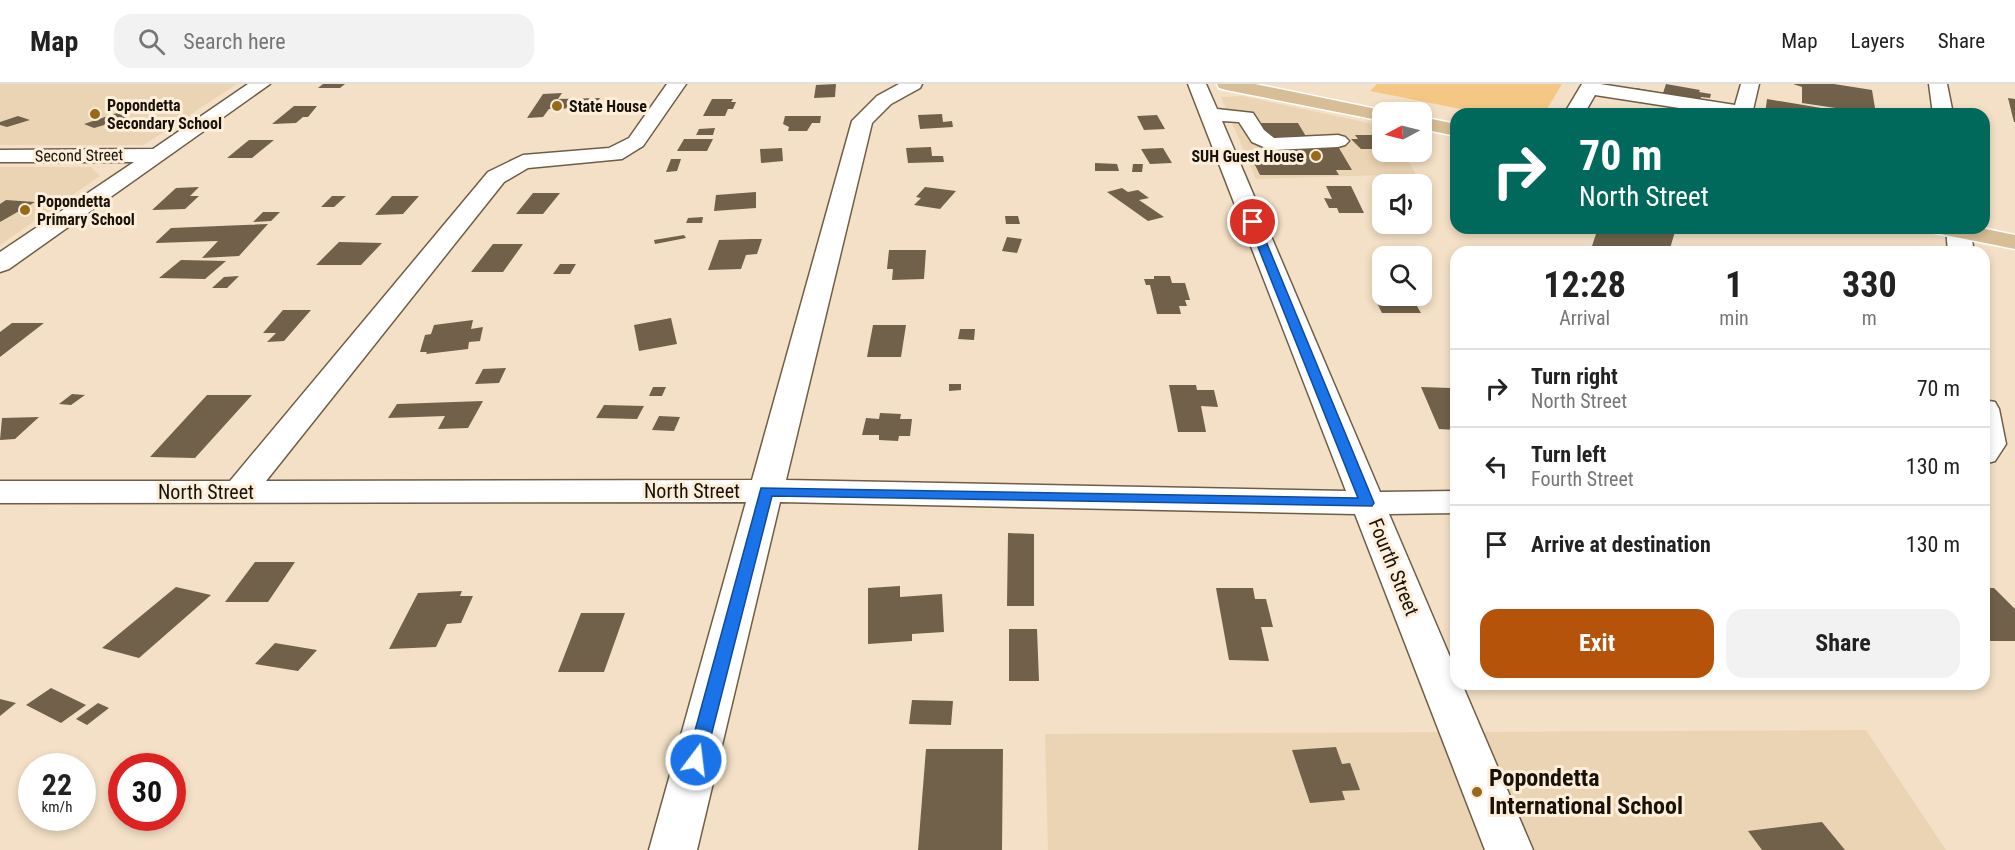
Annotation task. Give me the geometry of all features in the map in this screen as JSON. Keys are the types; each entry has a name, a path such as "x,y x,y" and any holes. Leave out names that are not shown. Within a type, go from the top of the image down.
{"main road":[{"path":"1226,84 1372,113"},
{"path":"1432,125 1450,129"},
{"path":"1955,235 2015,242"}],"street":[{"path":"0,264 261,84"},
{"path":"238,493 495,177 523,162 614,154 636,142 677,84"},
{"path":"672,850 862,121 884,100 913,84"},
{"name":"Fourth Street","path":"1197,84 1509,850"},
{"path":"1744,108 1750,84"},
{"path":"1938,84 1941,108"},
{"path":"1577,108 1590,86 1719,108"},
{"path":"1209,114 1246,117 1255,134 1264,142 1274,144 1338,141"},
{"name":"Second Street","path":"0,156 157,154"},
{"name":"North Street","path":"0,492 766,491 1367,503 1450,502"}],"shaded area":[{"name":"Popondetta Secondary School","path":"0,84 237,84 144,145 0,145"},
{"path":"1377,84 1562,84 1548,108 1456,108 1370,91"},
{"name":"SUH Guest House","path":"1242,96 1372,124 1372,162 1409,162 1416,174 1256,179 1221,97"},
{"name":"Popondetta Primary School","path":"0,167 91,167 100,176 0,245"},
{"name":"Popondetta International School","path":"1866,730 1946,850 1048,850 1045,734"}],"building":[{"path":"323,84 345,84 340,88 318,88"},
{"path":"836,84 835,97 814,98 816,85"},
{"path":"1666,84 1700,90 1699,92 1711,94 1710,98 1701,97 1699,104 1634,93 1636,88 1663,93"},
{"path":"1793,84 1834,84 1872,90 1875,108 1836,108 1802,103 1802,87"},
{"name":"State House","path":"562,93 558,99 600,98 596,104 581,105 579,108 549,109 543,117 527,118 543,94"},
{"path":"2008,98 2015,99 2015,122 2014,122"},
{"path":"712,99 733,99 731,102 736,102 733,109 728,109 725,116 703,116"},
{"path":"1767,99 1821,108 1766,108"},
{"path":"294,106 317,106 308,117 303,117 296,123 272,124"},
{"path":"117,113 128,118 94,128 84,124"},
{"path":"942,114 943,122 952,121 953,127 920,129 918,115"},
{"path":"1157,115 1165,129 1144,130 1137,116"},
{"path":"18,116 30,120 7,127 0,125 0,122"},
{"path":"785,116 821,116 820,123 812,123 807,131 788,131 789,127 783,124"},
{"path":"1260,123 1298,123 1307,138 1273,139 1269,133 1265,133"},
{"path":"715,128 713,135 696,135 699,129"},
{"path":"1355,135 1372,135 1372,149 1361,149 1351,139 1358,139"},
{"path":"684,139 713,139 707,151 677,151"},
{"path":"249,140 274,140 252,158 227,158"},
{"name":"SUH Guest House","path":"1316,143 1336,143 1352,170 1336,170 1339,175 1260,175 1254,163 1292,163 1285,149 1319,149"},
{"path":"931,147 932,156 943,156 944,162 908,163 906,148"},
{"path":"782,148 783,161 761,163 760,149"},
{"path":"1163,148 1172,163 1150,164 1141,149"},
{"path":"671,159 681,159 677,171 666,172"},
{"path":"1095,163 1117,164 1119,171 1095,171"},
{"path":"1133,164 1143,164 1142,172 1132,172"},
{"path":"1326,186 1351,186 1364,213 1339,213 1337,208 1329,208 1324,198 1332,199"},
{"path":"199,187 190,196 199,196 185,209 152,210 176,188"},
{"path":"925,187 956,191 940,209 914,205 921,198 916,197"},
{"path":"1122,188 1128,192 1138,190 1149,198 1139,200 1164,217 1148,221 1107,192"},
{"path":"756,192 756,208 714,211 716,195"},
{"path":"533,193 560,193 543,214 516,214"},
{"path":"332,196 346,196 334,207 321,207"},
{"path":"392,196 419,196 403,214 375,215"},
{"path":"6,200 35,202 0,222 0,204"},
{"path":"263,212 280,212 271,221 253,222"},
{"path":"1005,216 1018,216 1020,224 1006,224"},
{"path":"703,217 702,223 686,223 688,218"},
{"path":"268,224 239,256 202,258 218,241 155,243 171,228"},
{"path":"1596,234 1674,234 1671,246 1592,246"},
{"path":"684,235 686,238 655,244 654,240"},
{"path":"1007,237 1022,239 1017,253 1002,251"},
{"path":"762,239 757,254 746,255 741,269 708,270 719,240"},
{"path":"339,242 382,243 361,265 316,265"},
{"path":"493,244 523,244 503,272 471,272"},
{"path":"889,250 926,250 924,279 892,280 893,269 887,269"},
{"path":"181,260 226,261 205,279 159,278"},
{"path":"560,264 576,264 570,274 553,274"},
{"path":"239,276 227,288 212,288 224,277"},
{"path":"1154,276 1170,276 1172,283 1185,283 1190,300 1185,300 1187,306 1179,306 1181,314 1157,314 1150,285 1146,285 1144,279 1154,279"},
{"path":"1378,306 1417,306 1421,313 1382,313"},
{"path":"283,310 311,310 284,341 267,342 276,333 263,333"},
{"path":"671,318 677,344 639,351 634,325"},
{"path":"473,320 471,329 483,327 480,341 469,342 468,349 426,354 427,352 420,352 425,335 431,334 434,325"},
{"path":"12,323 44,323 0,357 0,332"},
{"path":"873,325 906,325 901,357 867,357"},
{"path":"960,329 975,329 974,340 958,339"},
{"path":"506,368 499,383 475,384 483,369"},
{"path":"949,384 961,384 961,390 949,391"},
{"path":"1169,385 1196,385 1197,390 1214,390 1218,407 1201,406 1206,432 1178,432"},
{"path":"653,387 666,387 662,396 649,396"},
{"path":"1421,387 1450,388 1450,430 1439,429"},
{"path":"72,394 85,395 71,405 59,404"},
{"path":"207,395 252,395 195,458 150,457"},
{"path":"483,401 468,428 438,429 445,416 388,418 397,404"},
{"path":"604,405 644,406 637,419 596,418"},
{"path":"880,413 901,414 900,419 912,419 910,436 899,436 898,441 879,440 879,435 862,435 866,418 879,419"},
{"path":"659,416 680,417 674,431 652,430"},
{"path":"39,417 15,439 0,440 2,418"},
{"path":"1008,533 1034,534 1034,606 1007,606"},
{"path":"255,562 295,562 268,602 225,602"},
{"path":"900,586 900,597 942,594 944,632 912,634 912,641 868,644 868,588"},
{"path":"176,587 211,595 139,658 102,648"},
{"path":"1216,588 1253,588 1255,599 1266,599 1273,627 1261,627 1269,661 1229,660"},
{"path":"1990,588 1994,588 2015,609 2015,641 1990,641"},
{"path":"462,591 460,596 473,596 461,623 447,624 436,647 389,649 418,593"},
{"path":"581,613 625,613 604,672 558,672"},
{"path":"1009,629 1037,629 1039,681 1009,681"},
{"path":"275,643 317,650 298,671 255,664"},
{"path":"51,688 86,705 61,723 26,705"},
{"path":"0,699 16,703 0,716"},
{"path":"912,700 953,701 951,725 909,724"},
{"path":"98,703 109,708 87,725 76,719"},
{"path":"1336,747 1342,764 1350,763 1360,790 1342,791 1345,800 1310,803 1292,750"},
{"path":"926,749 1003,749 1002,850 918,850"},
{"path":"1822,822 1845,850 1762,850 1748,831"}],"place":[{"name":"State House","path":"557,106"},
{"name":"Popondetta Secondary School","path":"95,114"},
{"name":"SUH Guest House","path":"1316,156"},
{"name":"Popondetta Primary School","path":"25,210"},
{"name":"Popondetta International School","path":"1477,792"}],"route":[{"path":"696,760 766,491 1367,503 1253,222"}]}
